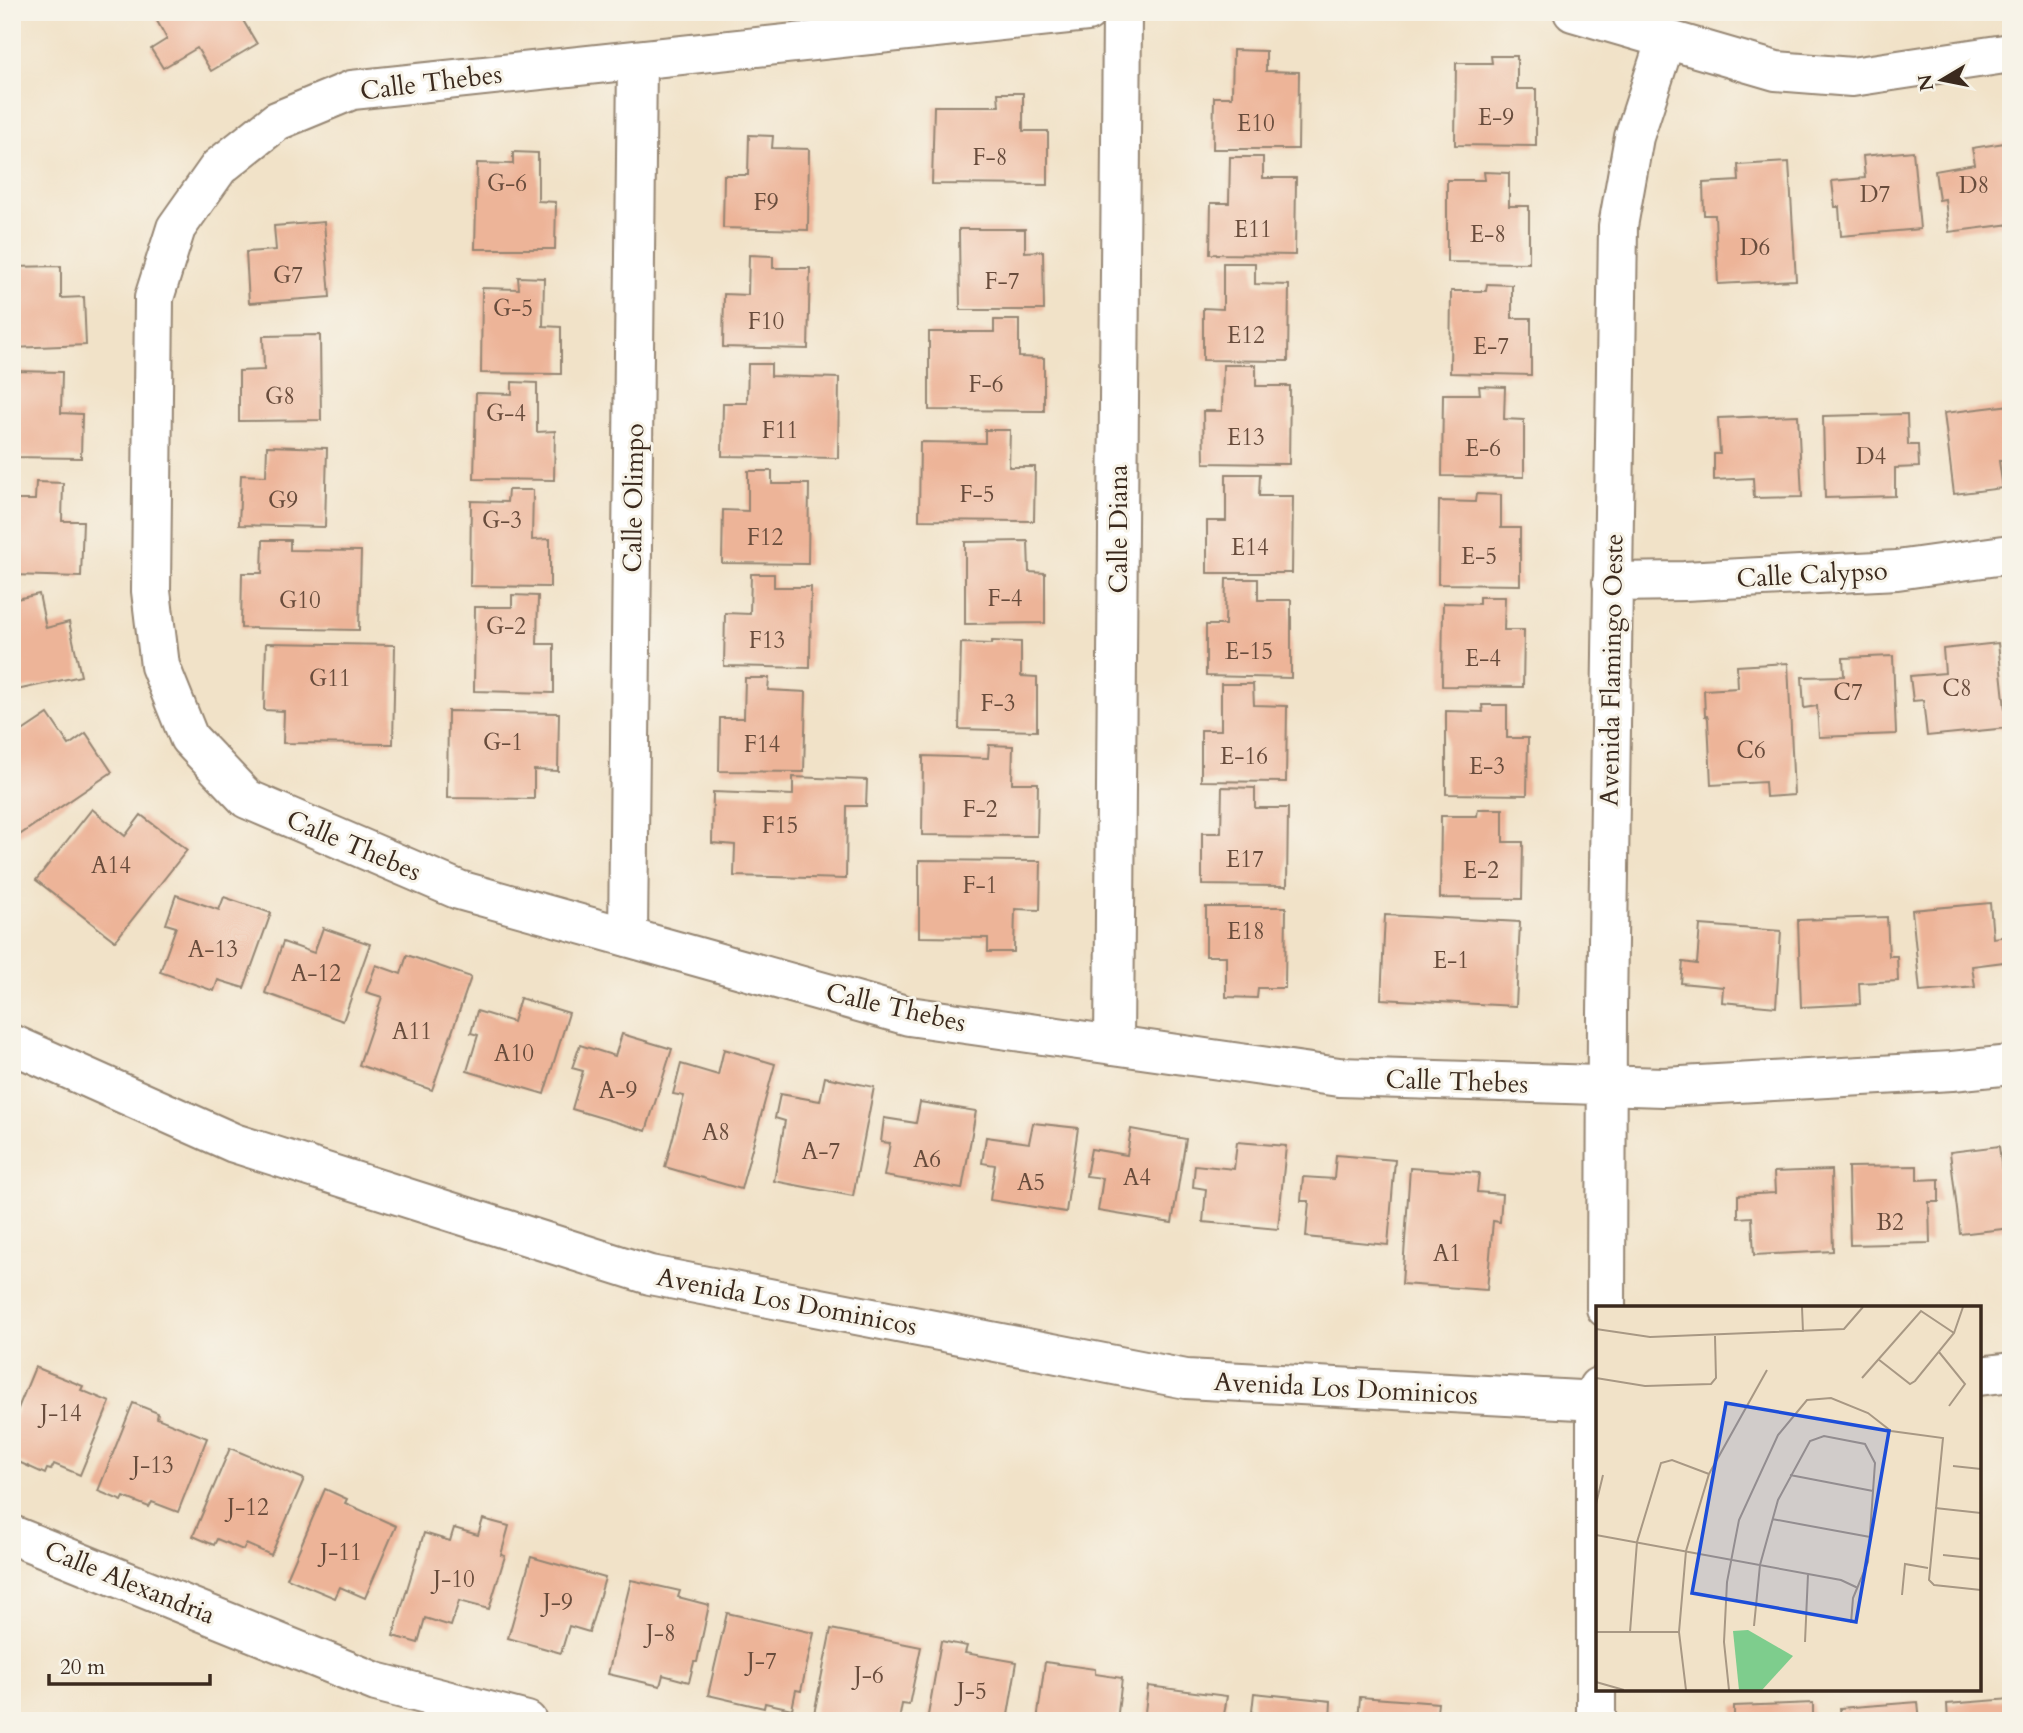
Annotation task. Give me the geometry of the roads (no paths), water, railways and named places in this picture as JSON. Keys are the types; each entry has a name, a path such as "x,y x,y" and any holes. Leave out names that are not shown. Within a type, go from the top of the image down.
{"street":[{"name":"Calle Thebes","path":"1087,12 352,90 277,121 219,167 176,228 154,298 151,591 160,666 189,738 247,799 459,890 909,1016 1339,1077 1678,1086 1952,1071 2011,1065"},
{"name":"Calle Diana","path":"1114,1045 1122,12"},
{"path":"1573,12 1776,71 1852,76 2011,53"},
{"name":"Avenida Flamingo Oeste","path":"1606,1306 1606,1086 1618,226 1634,137 1666,39"},
{"name":"Calle Olimpo","path":"628,937 637,60"},
{"name":"Calle Calypso","path":"1612,582 1897,570 2011,554"},
{"name":"Avenida Los Dominicos","path":"12,1044 234,1143 650,1275 1186,1379 1596,1396"},
{"path":"1981,1376 2011,1372"},
{"name":"Calle Alexandria","path":"12,1535 376,1682 527,1721"},
{"path":"1596,1691 1596,1721"}]}
